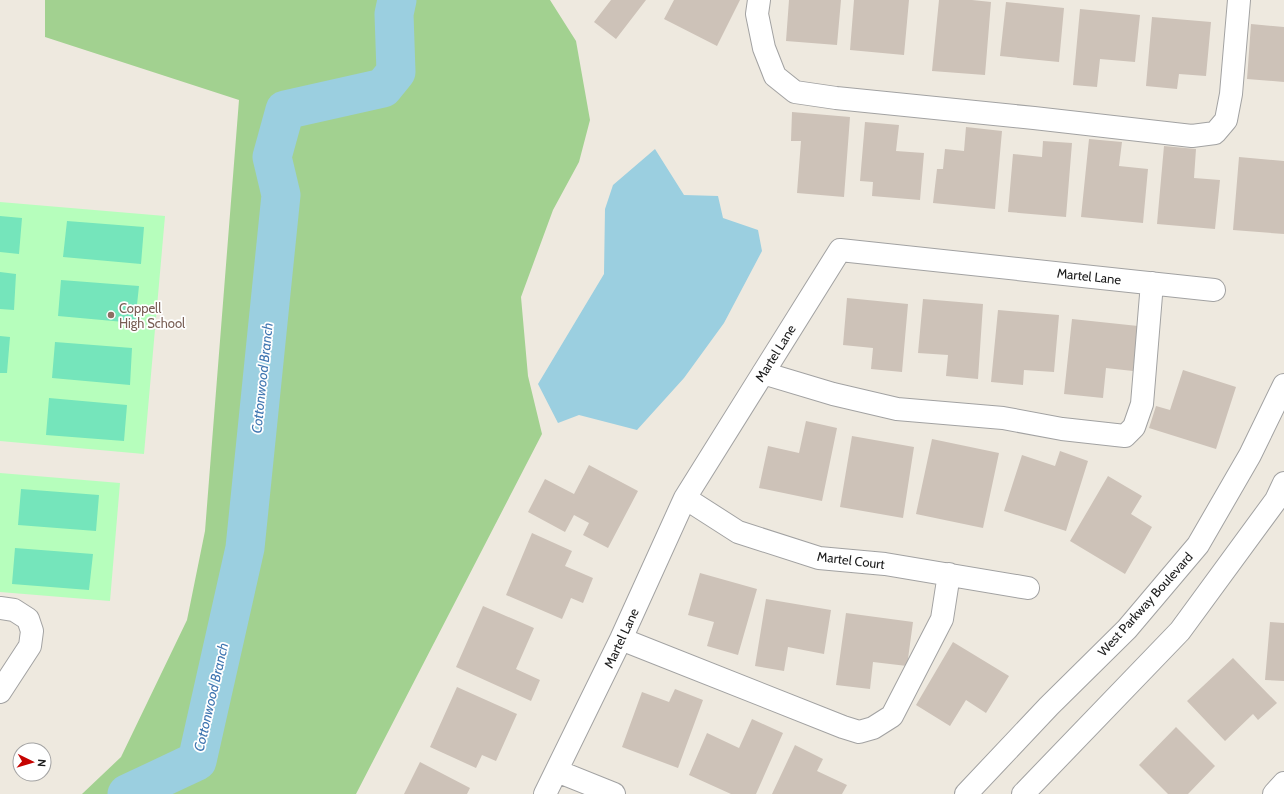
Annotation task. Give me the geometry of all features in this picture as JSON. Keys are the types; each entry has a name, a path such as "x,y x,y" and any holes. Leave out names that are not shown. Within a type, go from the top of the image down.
{"street":[{"path":"759,0 757,14 764,48 775,76 795,92 836,98 1192,136 1215,134 1226,120 1231,94 1239,0"},
{"name":"Martel Lane","path":"545,794 621,639 685,498 840,250 1214,290"},
{"path":"763,373 833,394 897,409 1003,418 1062,428 1125,436 1134,427 1142,404 1152,283"},
{"name":"West Parkway Boulevard","path":"966,794 1049,706 1127,629 1198,546 1250,454 1284,385"},
{"path":"1023,794 1180,631 1276,500 1284,483"},
{"name":"Martel Court","path":"685,498 738,532 819,558 885,564 1028,588"},
{"path":"621,639 859,732 873,728 892,716 942,619 949,574"},
{"path":"0,608 14,610 28,619 32,631 30,646 0,692"},
{"path":"557,771 614,794"},
{"path":"1274,794 1284,783"}],"green space":[{"path":"45,0 550,0 576,41 590,120 579,162 553,210 521,297 528,376 542,434 356,794 82,794 121,757 187,620 205,531 239,100 45,37"},
{"path":"0,202 165,216 144,454 0,441"},
{"path":"0,216 22,218 19,254 0,252"},
{"path":"67,221 144,227 141,264 63,257"},
{"path":"0,272 16,274 14,310 0,309"},
{"path":"61,280 139,286 135,323 58,316"},
{"path":"0,336 10,337 7,373 0,373"},
{"path":"55,342 132,348 130,385 52,378"},
{"path":"49,398 127,405 124,441 46,435"},
{"path":"0,473 120,483 110,601 0,592"},
{"path":"21,489 99,495 96,531 18,525"},
{"path":"15,548 93,554 89,590 12,584"}],"water":[{"path":"655,149 684,195 718,196 723,218 758,230 762,251 724,323 684,378 637,430 579,415 558,423 538,384 604,274 605,209 613,185"}],"building":[{"path":"611,0 646,0 616,39 594,22"},
{"path":"674,0 740,0 717,46 664,19"},
{"path":"789,0 841,0 837,45 786,41"},
{"path":"854,0 909,0 904,55 850,50"},
{"path":"939,0 972,0 991,2 985,75 932,71"},
{"path":"1006,2 1064,8 1059,62 1000,56"},
{"path":"1080,9 1140,15 1135,62 1100,59 1097,87 1073,85"},
{"path":"1152,17 1211,22 1206,76 1179,74 1177,89 1146,86"},
{"path":"1251,24 1284,27 1284,82 1247,79"},
{"path":"792,112 850,117 844,197 797,193 801,141 791,141"},
{"path":"865,122 899,125 896,151 924,153 920,200 872,196 873,182 860,181"},
{"path":"966,127 1002,131 995,209 933,203 937,169 943,169 945,149 964,151"},
{"path":"1089,139 1122,142 1119,166 1148,169 1143,223 1081,217"},
{"path":"1043,141 1072,143 1066,217 1008,212 1013,154 1042,157"},
{"path":"1164,146 1196,149 1194,178 1220,180 1215,229 1157,224"},
{"path":"1239,157 1284,161 1284,234 1233,230"},
{"path":"847,298 908,304 902,372 871,369 873,348 843,345"},
{"path":"923,299 983,304 978,379 946,376 948,355 918,353"},
{"path":"998,310 1059,315 1054,372 1024,370 1023,385 991,382"},
{"path":"1072,319 1138,326 1133,371 1106,368 1103,398 1064,394"},
{"path":"1183,370 1236,387 1216,449 1149,428 1156,406 1170,410"},
{"path":"806,421 837,428 822,501 759,488 768,446 799,453"},
{"path":"852,436 914,447 903,518 840,507"},
{"path":"932,439 999,453 983,528 916,514"},
{"path":"1060,451 1088,461 1066,531 1004,511 1022,455 1055,466"},
{"path":"589,465 638,491 608,548 583,535 589,523 574,515 565,532 528,512 545,479 574,494"},
{"path":"1108,476 1142,496 1131,514 1152,527 1125,574 1070,541"},
{"path":"532,533 572,551 565,566 593,578 583,603 571,598 562,619 506,595"},
{"path":"700,573 757,589 738,655 707,646 714,622 688,615"},
{"path":"766,599 831,610 824,654 788,647 784,671 755,666"},
{"path":"483,606 534,628 516,669 540,680 531,701 456,667"},
{"path":"846,613 913,622 907,666 873,662 870,689 836,685"},
{"path":"1270,622 1284,623 1284,681 1265,680"},
{"path":"953,642 1009,676 986,713 966,700 950,726 916,705"},
{"path":"1233,658 1277,703 1258,720 1253,714 1225,741 1187,701"},
{"path":"457,687 517,714 496,761 482,755 476,768 430,747"},
{"path":"675,689 703,700 678,768 622,747 642,692 669,702"},
{"path":"752,719 783,733 756,794 731,794 689,775 707,733 739,748"},
{"path":"1176,727 1215,766 1188,794 1168,794 1139,765"},
{"path":"795,745 823,759 817,771 847,785 842,794 772,794"},
{"path":"420,762 470,788 467,794 404,794"}],"waterway":[{"name":"Cottonwood Branch","path":"127,794 197,761 245,548 281,195 272,157 285,110 383,88 396,72 394,14 397,0"}],"place":[{"name":"Coppell High School","path":"111,315"}]}
